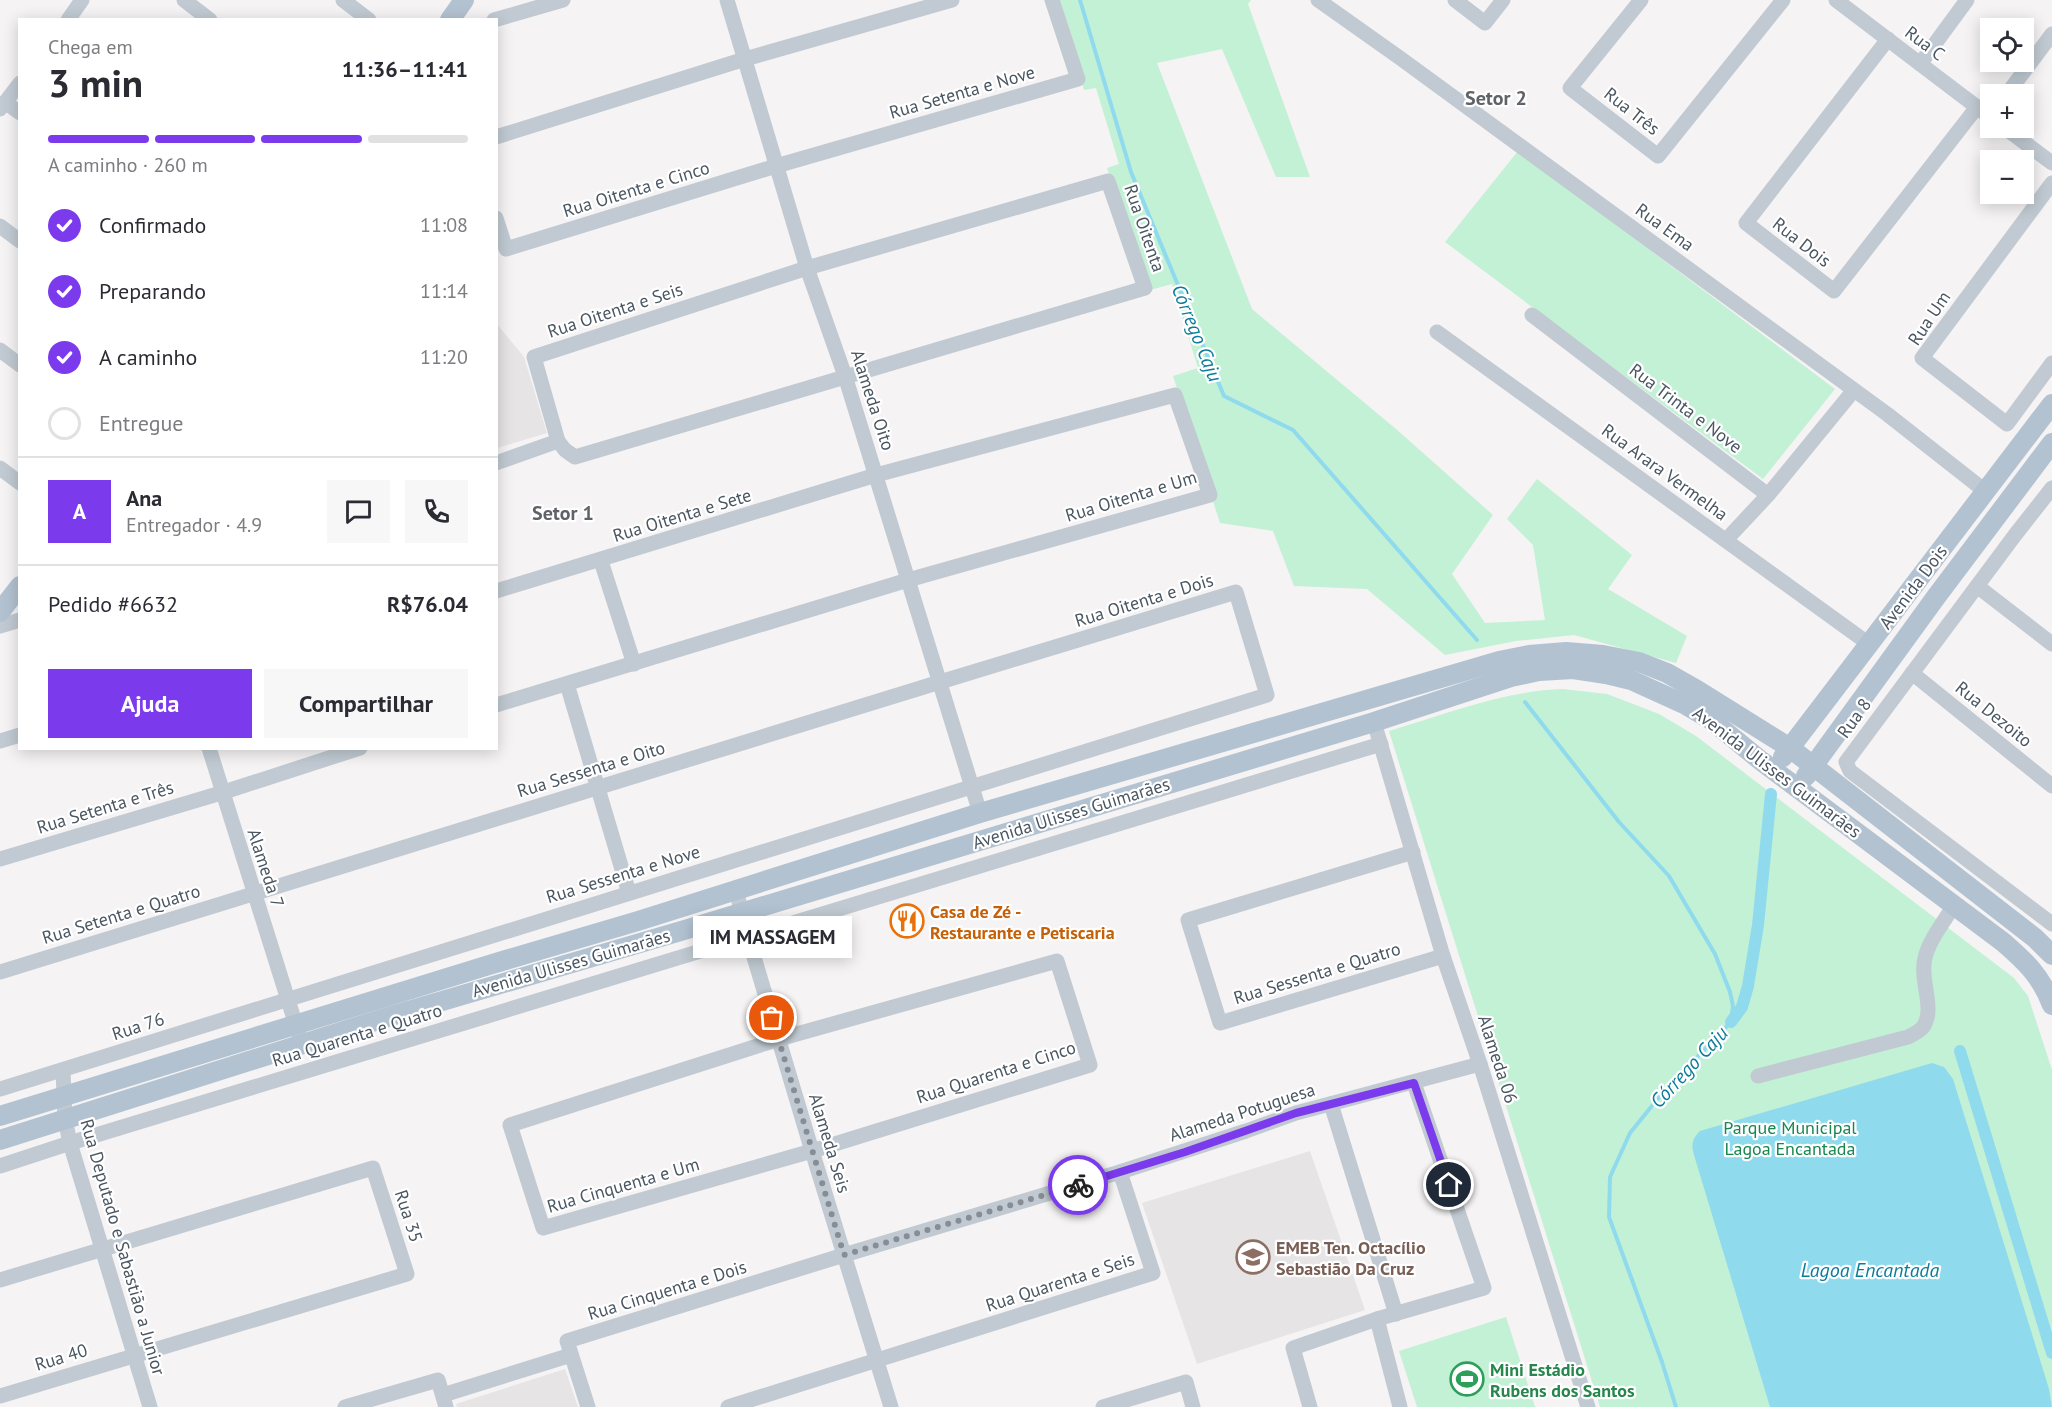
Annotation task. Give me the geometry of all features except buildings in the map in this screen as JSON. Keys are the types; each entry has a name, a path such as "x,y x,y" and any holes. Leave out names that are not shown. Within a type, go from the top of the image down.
{"main road":[{"path":"451,18 464,0"},
{"name":"Avenida Dois","path":"1773,770 2052,404"},
{"name":"Avenida Dois","path":"1798,788 2052,443"},
{"name":"Avenida Ulisses Guimarães","path":"0,1116 980,813 1499,661 1529,655 1566,652 1603,655 1639,662 1667,673 1697,690 1790,748 2035,938 2052,955"},
{"path":"1499,661 1511,677"},
{"name":"Avenida Ulisses Guimarães","path":"0,1140 302,1044 1374,722 1511,677 1539,671 1573,669 1631,680 1686,705 1710,719 1773,770 2003,942 2029,964 2045,988 2052,1005"}],"street":[{"path":"69,18 82,0"},
{"path":"184,0 207,18"},
{"path":"343,0 366,18"},
{"path":"498,19 562,0"},
{"name":"Alameda Oito","path":"727,0 807,268 845,376 980,813"},
{"path":"498,136 745,59 952,0"},
{"name":"Rua Setenta e Nove","path":"776,166 1078,80 1053,0"},
{"name":"Rua Ema","path":"1318,0 1400,57 1854,390 1985,491"},
{"path":"1455,0 1485,23 1503,0"},
{"name":"Rua Três","path":"1641,0 1570,88 1658,156 1783,0"},
{"path":"1920,64 1967,0"},
{"name":"Rua C","path":"1847,3 1888,39 1980,109"},
{"path":"2014,84 2052,34"},
{"name":"Rua Dois","path":"1888,39 1746,223 1834,291 1977,107"},
{"path":"18,86 3,106 18,112"},
{"path":"2018,138 2052,163"},
{"name":"Rua Oitenta e Cinco","path":"498,231 501,251 776,166"},
{"name":"Rua Oitenta","path":"807,268 1108,181 1145,288 845,376"},
{"name":"Rua Um","path":"2052,183 1922,358 2007,424 2052,363"},
{"path":"0,226 18,240"},
{"name":"Rua Oitenta e Seis","path":"558,441 534,357 807,268"},
{"name":"Rua Trinta e Nove","path":"1532,315 1768,495"},
{"name":"Rua Arara Vermelha","path":"1437,332 1869,644"},
{"path":"0,350 18,364"},
{"path":"498,462 558,441 575,457 845,376"},
{"path":"1726,540 1768,495 1854,390"},
{"name":"Rua Oitenta e Um","path":"876,475 1175,395 1210,495 908,580"},
{"path":"0,468 18,482"},
{"name":"Rua Oitenta e Sete","path":"634,664 601,561 876,475"},
{"name":"Rua 8","path":"2049,497 2015,535 1931,646 1847,760 1847,766 1850,771 2052,924"},
{"path":"1994,519 2015,535"},
{"path":"498,590 601,561"},
{"path":"498,704 908,580"},
{"path":"1977,586 2052,644"},
{"name":"Rua Oitenta e Dois","path":"940,682 1236,592 1266,695 971,786"},
{"path":"0,626 18,621"},
{"path":"1911,632 1931,646"},
{"name":"Rua Dezoito","path":"1912,673 2052,786"},
{"name":"Rua Sessenta e Oito","path":"254,894 940,682"},
{"path":"567,684 629,893"},
{"path":"1853,711 1874,724"},
{"name":"Alameda 06","path":"1374,722 1443,956 1480,1064 1588,1407"},
{"path":"0,741 18,736"},
{"name":"Rua Quarenta e Quatro","path":"0,1166 1381,744"},
{"name":"Alameda 7","path":"209,750 302,1044"},
{"name":"Rua Setenta e Três","path":"0,859 221,793 354,750"},
{"name":"Rua Sessenta e Nove","path":"287,999 971,786"},
{"name":"Rua Sessenta e Quatro","path":"1413,852 1188,920 1220,1023 1443,956"},
{"name":"Alameda Seis","path":"736,890 748,937 891,1407"},
{"name":"Rua Setenta e Quatro","path":"0,972 254,894"},
{"path":"1758,1076 1908,1038 1923,1028 1929,1011 1923,983 1924,960 1928,948 1954,905"},
{"name":"Rua Quarenta e Cinco","path":"779,1039 1057,961 1090,1065 812,1150"},
{"name":"Rua 76","path":"0,1089 287,999"},
{"name":"Rua Cinquenta e Um","path":"779,1039 510,1125 543,1228 812,1150"},
{"name":"Alameda Potuguesa","path":"1120,1172 1296,1113 1480,1064"},
{"name":"Rua Deputado e Sabastião a Junior","path":"63,1070 65,1119 70,1143 150,1407"},
{"path":"1310,1407 1293,1348 1377,1319 1484,1288 1414,1083"},
{"path":"1331,1104 1396,1314"},
{"name":"Rua 35","path":"102,1250 374,1168 407,1274 134,1356"},
{"path":"844,1255 1120,1172"},
{"name":"Rua Quarenta e Seis","path":"877,1361 1153,1274 1120,1172"},
{"path":"0,1280 102,1250"},
{"name":"Rua Cinquenta e Dois","path":"571,1355 567,1341 844,1255"},
{"path":"1377,1319 1400,1407"},
{"path":"345,1407 438,1380 444,1401 571,1355 588,1407"},
{"name":"Rua 40","path":"0,1396 134,1356"},
{"path":"729,1407 877,1361"},
{"path":"1103,1407 1186,1382 1193,1407"}],"shaded area":[{"path":"498,325 524,357 547,433 498,448"},
{"name":"EMEB Ten. Octacílio Sebastião Da Cruz","path":"1310,1151 1365,1310 1197,1364 1142,1203"},
{"path":"565,1369 578,1407 457,1407 456,1404"}],"green space":[{"path":"1059,0 1251,0 1248,4 1310,177 1276,177 1222,49 1157,63 1252,309 1396,429 1493,515 1452,574 1485,623 1545,620 1533,545 1507,519 1537,479 1632,555 1608,589 1687,636 1676,663 1574,635 1516,641 1445,655 1367,589 1294,586 1273,531 1220,523 1173,376 1198,368 1172,284 1150,290 1107,168 1119,164 1096,88 1084,90"},
{"path":"1518,151 1835,389 1763,479 1445,242"},
{"name":"Parque Municipal Lagoa Encantada","path":"1563,689 1607,694 1659,714 1696,736 2014,978 2028,996 2052,1070 2052,1407 1600,1407 1389,731 1497,699"},
{"name":"Mini Estádio Rubens dos Santos","path":"1506,1317 1535,1407 1417,1407 1399,1351"}],"water":[{"name":"Lagoa Encantada","path":"1932,1063 1944,1067 1953,1079 2049,1389 2052,1407 1770,1407 1694,1155 1692,1145 1694,1139 1700,1131"}],"waterway":[{"name":"Córrego Caju","path":"1080,0 1131,172 1224,396 1293,430 1477,640"},
{"name":"Córrego Caju","path":"1525,702 1619,822 1669,876 1715,954 1733,1006 1731,1022 1660,1096 1630,1133 1610,1177 1609,1217 1676,1407"},
{"path":"1731,1022 1742,1007 1748,986 1758,925 1771,794"},
{"path":"1960,1051 2052,1353"}],"way so far":[{"path":"772,1018 844,1255 1078,1185"}],"place":[{"name":"Casa de Zé - Restaurante e Petiscaria","path":"907,921"},
{"name":"IM MASSAGEM","path":"772,1018"},
{"name":"EMEB Ten. Octacílio Sebastião Da Cruz","path":"1253,1257"},
{"name":"Mini Estádio Rubens dos Santos","path":"1467,1379"}],"district":[{"name":"Setor 2","path":"1496,98"},
{"name":"Setor 1","path":"563,513"}],"route":[{"path":"1078,1185 1185,1152 1296,1113 1414,1083 1449,1185"}]}
